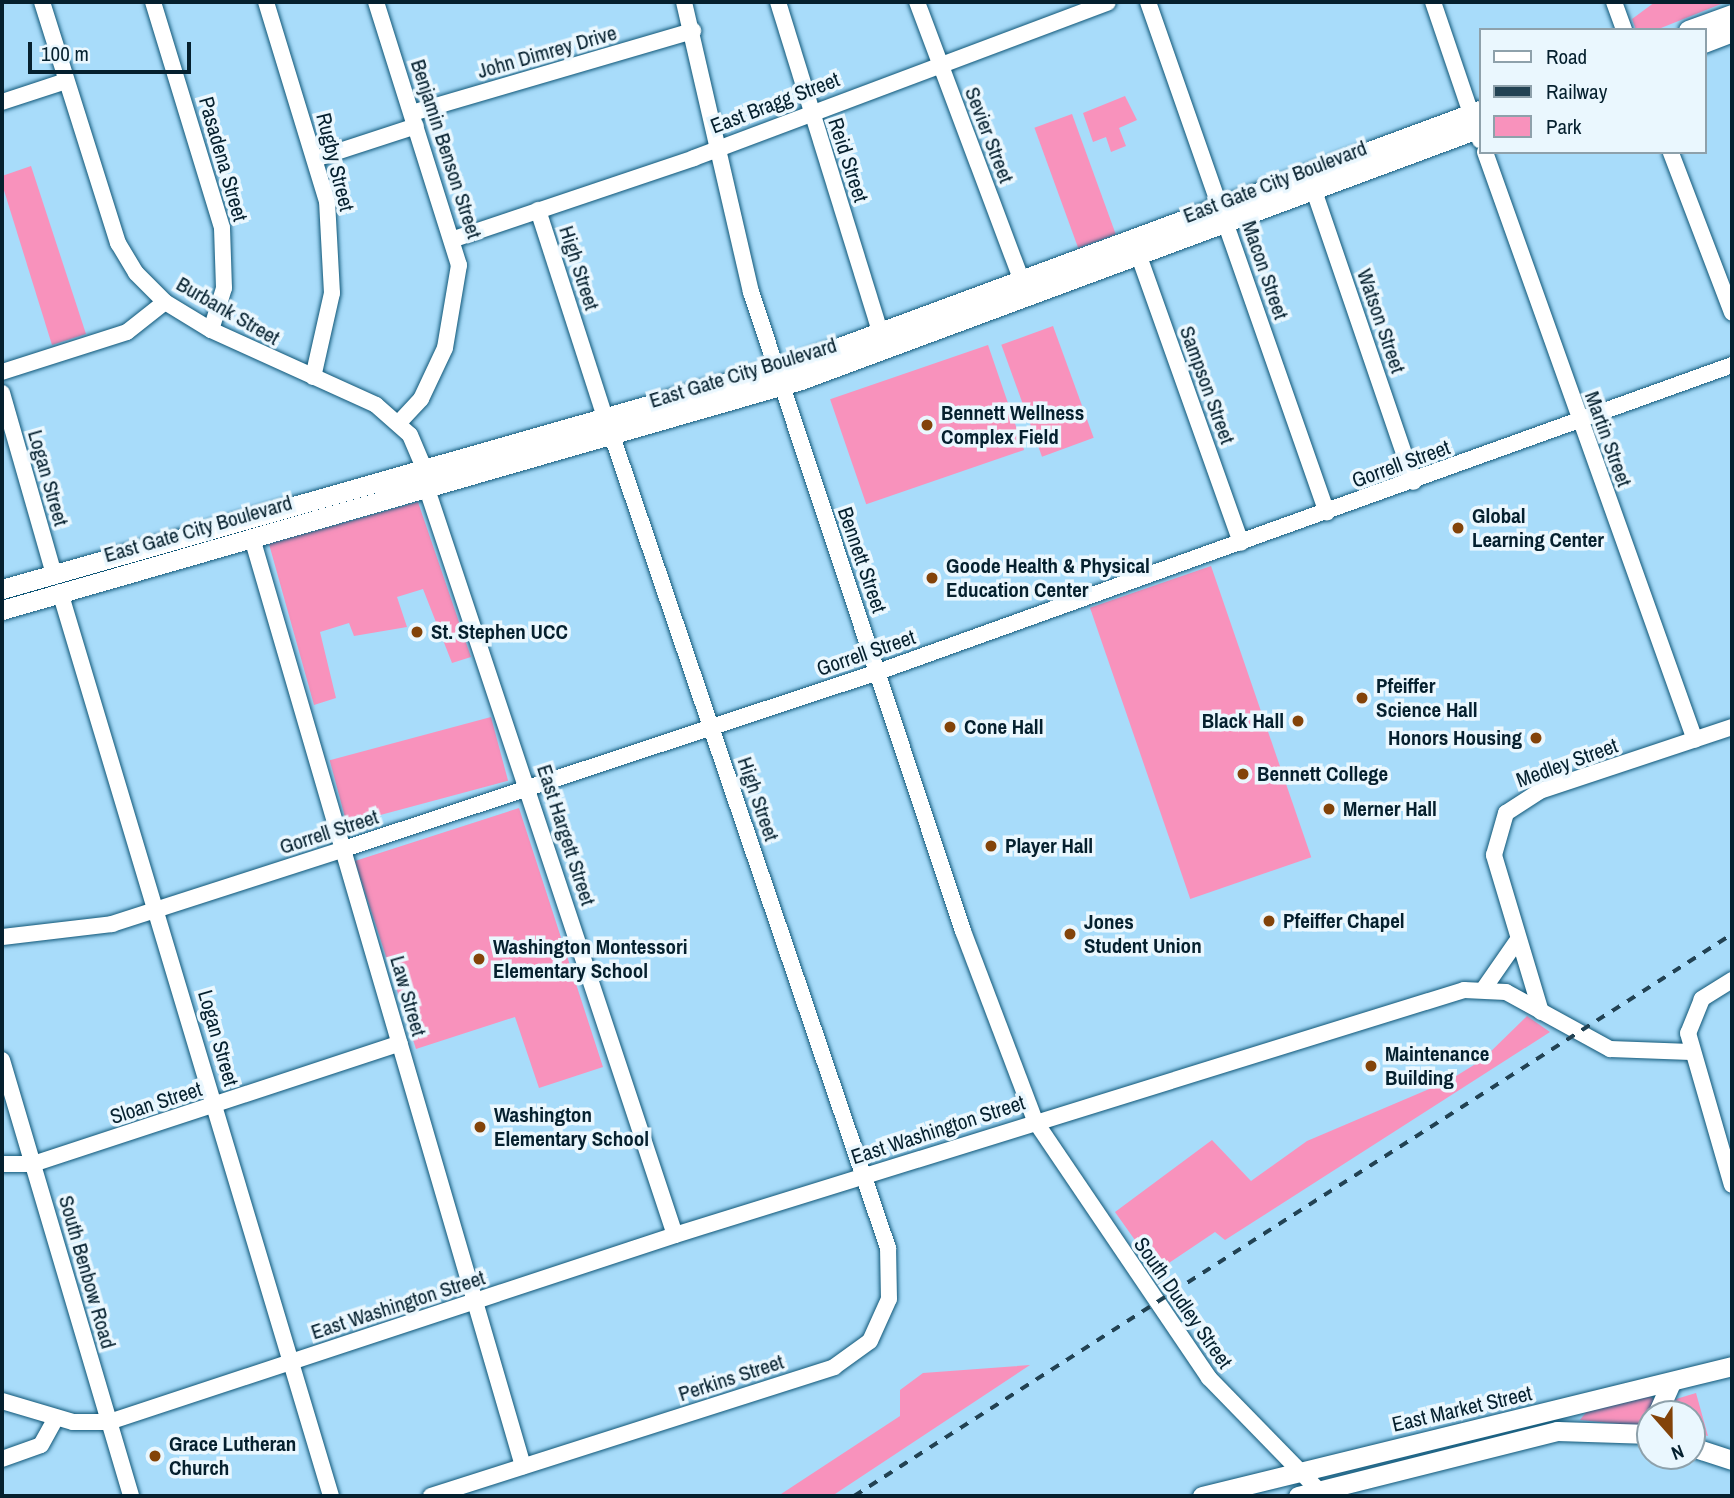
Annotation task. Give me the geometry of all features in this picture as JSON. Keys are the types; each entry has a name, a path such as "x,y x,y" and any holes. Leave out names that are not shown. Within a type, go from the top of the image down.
{"main road":[{"path":"1694,28 1732,14"},
{"path":"1706,42 1732,32"},
{"name":"East Gate City Boulevard","path":"2,610 57,583 779,378 1478,124"},
{"name":"East Gate City Boulevard","path":"779,378 880,331 1022,282 1137,250"},
{"name":"East Gate City Boulevard","path":"2,589 57,583 252,538 426,480"},
{"name":"East Market Street","path":"1202,1496 1732,1366"},
{"path":"1663,1400 1671,1382"},
{"path":"1557,1431 1576,1416 1579,1405"},
{"name":"East Market Street","path":"1298,1496 1322,1494 1557,1431 1613,1428 1636,1432"},
{"path":"1706,1452 1732,1460"}],"street":[{"name":"Burbank Street","path":"42,2 118,243 136,273 165,302 211,330 313,377 399,423"},
{"name":"Pasadena Street","path":"153,2 222,228 224,288 211,330"},
{"name":"Rugby Street","path":"266,2 327,201 332,293 313,377"},
{"name":"Benjamin Benson Street","path":"376,2 454,239 459,287 445,348 421,399 399,423"},
{"name":"Bennett Street","path":"684,2 693,32 739,255 963,931 1035,1121"},
{"name":"Reid Street","path":"778,2 880,331"},
{"name":"Sevier Street","path":"917,2 1022,282"},
{"name":"East Bragg Street","path":"454,239 716,148 1108,2"},
{"name":"Macon Street","path":"1148,2 1327,513"},
{"path":"1433,2 1478,124"},
{"path":"1614,2 1622,28"},
{"name":"John Dimrey Drive","path":"315,159 414,120 693,32"},
{"path":"2,102 66,81"},
{"name":"Martin Street","path":"1486,154 1695,740"},
{"path":"1671,154 1732,313"},
{"name":"Watson Street","path":"1312,183 1414,482"},
{"name":"High Street","path":"538,210 862,1176"},
{"name":"Sampson Street","path":"1137,250 1241,543"},
{"path":"2,372 127,332 165,302"},
{"name":"Gorrell Street","path":"2,937 112,924 529,788 878,672 1414,482 1732,365"},
{"name":"Logan Street","path":"2,393 57,583 159,910 331,1496"},
{"path":"399,423 426,480"},
{"name":"East Hargett Street","path":"426,480 675,1235"},
{"name":"Law Street","path":"252,538 523,1466"},
{"name":"Medley Street","path":"1541,1012 1517,941 1494,855 1506,813 1540,791 1732,727"},
{"path":"1517,941 1485,988 1541,1012 1610,1049 1690,1052"},
{"path":"1732,979 1702,999 1688,1033 1690,1052 1732,1185"},
{"name":"East Washington Street","path":"109,1422 675,1235 1035,1121 1485,988"},
{"name":"Sloan Street","path":"2,1164 33,1164 400,1043"},
{"name":"South Benbow Road","path":"2,1060 131,1496"},
{"name":"South Dudley Street","path":"1035,1121 1209,1378 1322,1494"},
{"name":"Perkins Street","path":"431,1496 856,1355 870,1341 889,1299 888,1248 862,1176"},
{"path":"2,1401 56,1418 109,1422"},
{"path":"2,1459 41,1445 56,1418"}],"green space":[{"path":"1655,2 1726,2 1661,28 1635,28 1632,19"},
{"path":"1125,96 1137,120 1119,128 1126,146 1111,152 1106,137 1093,142 1083,113"},
{"path":"1072,114 1116,234 1078,248 1034,128"},
{"path":"31,166 86,334 52,345 2,184 2,176"},
{"path":"1053,326 1094,438 1042,457 1001,345"},
{"name":"Bennett Wellness Complex Field","path":"988,345 1024,450 866,504 830,399"},
{"path":"418,502 471,657 452,663 423,589 397,597 407,627 354,636 349,623 320,632 336,698 314,705 269,544"},
{"path":"1211,566 1311,857 1190,899 1090,608"},
{"path":"491,717 508,781 347,824 330,760"},
{"path":"519,808 603,1067 539,1088 515,1017 416,1049 355,861"},
{"path":"1527,1016 1550,1032 1225,1240 1215,1232 1157,1271 1115,1212 1212,1140 1251,1181 1307,1141 1448,1081 1482,1060"},
{"path":"1030,1365 832,1496 778,1496 900,1416 900,1390 923,1373"},
{"path":"1696,1393 1698,1400 1676,1400"},
{"path":"1649,1395 1654,1399 1636,1400 1636,1426 1580,1420 1587,1411"}],"railway":[{"path":"854,1496 1732,934"}],"place":[{"name":"Bennett Wellness Complex Field","path":"927,425"},
{"name":"Global Learning Center","path":"1458,528"},
{"name":"Goode Health & Physical Education Center","path":"932,578"},
{"name":"St. Stephen UCC","path":"417,632"},
{"name":"Pfeiffer Science Hall","path":"1362,698"},
{"name":"Black Hall","path":"1298,721"},
{"name":"Cone Hall","path":"950,727"},
{"name":"Honors Housing","path":"1536,738"},
{"name":"Bennett College","path":"1243,774"},
{"name":"Merner Hall","path":"1329,809"},
{"name":"Player Hall","path":"991,846"},
{"name":"Pfeiffer Chapel","path":"1269,921"},
{"name":"Jones Student Union","path":"1070,934"},
{"name":"Washington Montessori Elementary School","path":"479,959"},
{"name":"Maintenance Building","path":"1371,1066"},
{"name":"Washington Elementary School","path":"480,1127"},
{"name":"Grace Lutheran Church","path":"155,1456"}]}
